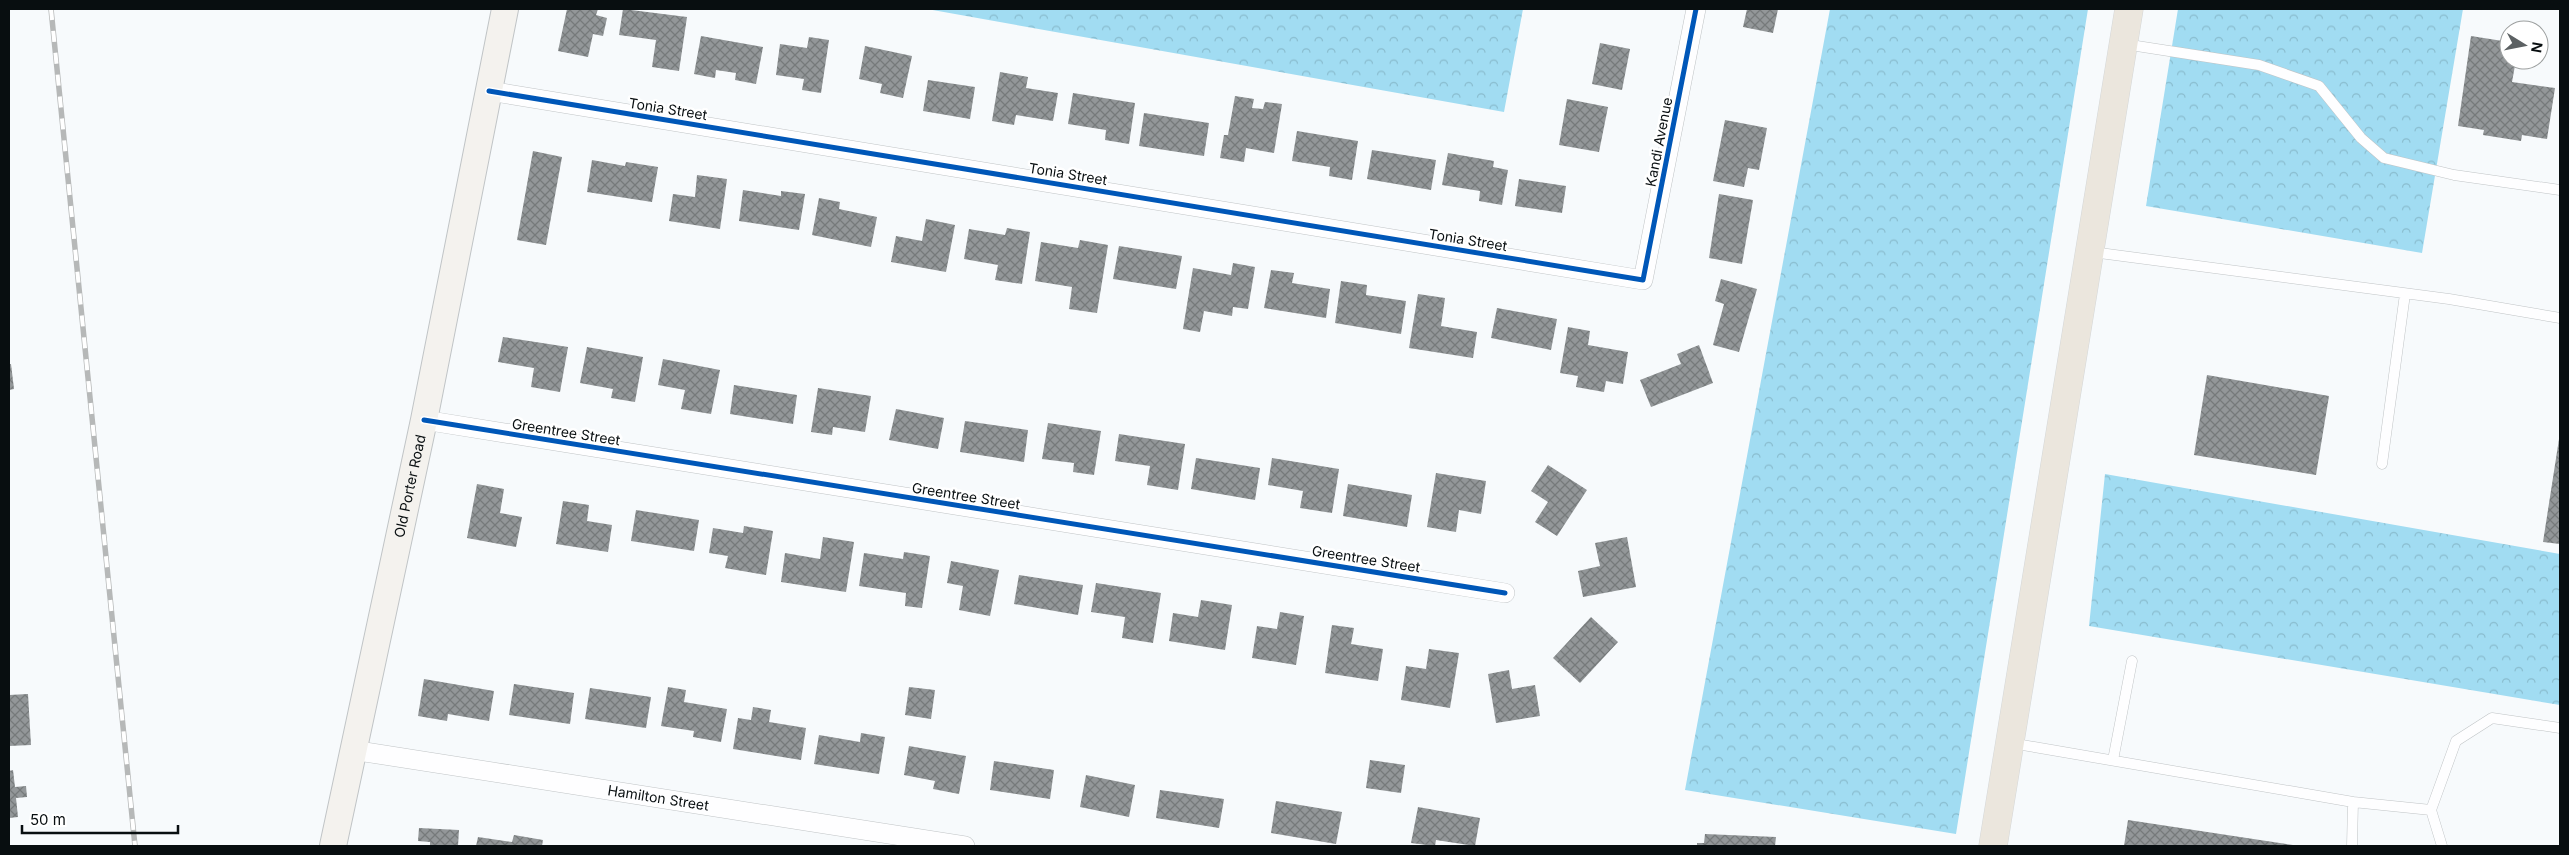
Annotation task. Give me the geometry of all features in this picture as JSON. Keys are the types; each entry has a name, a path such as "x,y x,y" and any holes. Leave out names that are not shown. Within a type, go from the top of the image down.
{"main road":[{"path":"1993,846 2129,9"}],"street":[{"name":"Old Porter Road","path":"333,846 424,420 505,9"},
{"name":"Kandi Avenue","path":"1643,280 1696,9"},
{"name":"Tonia Street","path":"489,90 1643,280"},
{"name":"Greentree Street","path":"424,420 1505,593"},
{"name":"Hamilton Street","path":"352,750 965,846"}],"lane":[{"path":"2123,44 2260,65 2319,86 2361,138 2384,158 2454,175 2560,190"},
{"path":"2091,252 2449,299 2560,318"},
{"path":"2382,464 2405,294"},
{"path":"2113,760 2132,661"},
{"path":"2442,846 2431,810 2456,742 2492,718 2560,728"},
{"path":"2010,743 2353,802 2431,810"},
{"path":"2352,846 2353,802"}],"green space":[{"path":"927,9 1523,9 1504,112"},
{"path":"1830,9 2088,9 1956,834 1685,790"},
{"path":"2178,9 2463,9 2422,253 2146,206"},
{"path":"2105,474 2560,554 2560,705 2089,626"}],"building":[{"path":"567,9 598,9 596,15 607,18 603,36 593,34 588,57 558,51"},
{"path":"623,9 687,17 679,71 652,67 656,40 619,35"},
{"path":"1747,9 1778,9 1773,33 1743,27"},
{"path":"701,36 763,47 756,84 735,80 736,73 716,70 715,78 694,74"},
{"path":"2471,36 2499,40 2499,70 2514,70 2512,82 2555,88 2547,139 2522,135 2521,141 2483,135 2484,130 2458,126"},
{"path":"809,37 829,40 821,93 802,90 804,79 776,75 780,44 807,48"},
{"path":"1600,43 1630,49 1622,90 1592,84"},
{"path":"865,46 912,56 903,98 880,93 882,84 859,79"},
{"path":"1000,72 1028,77 1026,88 1058,93 1053,121 1016,115 1014,125 992,121"},
{"path":"928,80 975,87 970,119 923,111"},
{"path":"1073,93 1135,103 1129,144 1105,140 1106,130 1068,124"},
{"path":"1235,96 1254,99 1252,108 1263,109 1265,102 1282,104 1274,153 1246,148 1244,162 1220,158 1224,135 1228,135"},
{"path":"1567,99 1608,107 1599,152 1559,145"},
{"path":"1144,113 1209,123 1204,156 1139,146"},
{"path":"1725,120 1767,128 1759,170 1748,168 1744,187 1713,181"},
{"path":"1297,131 1358,141 1352,180 1329,176 1330,167 1292,161"},
{"path":"1372,150 1436,160 1431,190 1367,179"},
{"path":"533,151 562,157 546,245 517,240"},
{"path":"1448,153 1494,161 1493,167 1508,170 1502,205 1479,201 1480,191 1442,185"},
{"path":"592,160 625,166 626,162 658,167 652,202 587,192"},
{"path":"697,175 727,179 720,229 669,221 673,194 695,197"},
{"path":"1519,179 1566,186 1562,213 1515,206"},
{"path":"743,190 781,196 781,191 805,194 799,230 739,221"},
{"path":"1719,194 1753,200 1742,264 1709,258"},
{"path":"819,198 840,202 839,209 877,217 871,247 812,235"},
{"path":"926,219 955,225 946,272 891,262 896,236 922,241"},
{"path":"1007,228 1030,232 1022,284 995,280 998,265 964,259 969,229 1005,235"},
{"path":"1080,240 1108,245 1097,313 1069,309 1072,287 1035,281 1041,242 1078,248"},
{"path":"1119,246 1182,256 1176,289 1113,279"},
{"path":"1233,263 1255,267 1248,309 1233,307 1232,316 1204,311 1200,332 1183,329 1193,268 1231,275"},
{"path":"1271,270 1294,273 1292,283 1330,289 1326,318 1264,308"},
{"path":"1721,279 1757,289 1739,352 1713,345 1724,304 1715,301"},
{"path":"1341,281 1367,285 1366,295 1406,301 1401,334 1335,323"},
{"path":"1418,294 1445,298 1441,326 1477,332 1473,358 1409,348"},
{"path":"1497,308 1557,319 1551,350 1491,338"},
{"path":"1568,327 1590,331 1588,345 1628,352 1623,384 1606,381 1604,392 1576,387 1578,376 1560,373"},
{"path":"503,337 568,347 560,392 531,387 534,368 498,362"},
{"path":"1699,345 1713,383 1651,407 1640,380 1681,364 1677,354"},
{"path":"587,347 643,357 635,402 611,398 613,389 580,383"},
{"path":"663,359 720,370 711,414 681,409 685,390 658,385"},
{"path":"9,364 11,364 14,389 9,390"},
{"path":"2207,375 2329,396 2316,475 2194,455"},
{"path":"734,385 797,395 793,424 730,414"},
{"path":"818,388 871,396 865,432 833,427 832,435 811,432"},
{"path":"896,409 944,418 938,449 889,440"},
{"path":"965,421 1028,430 1024,462 960,452"},
{"path":"1048,423 1101,431 1094,475 1073,472 1074,463 1042,459"},
{"path":"1119,434 1185,444 1178,490 1147,485 1150,466 1115,461"},
{"path":"2560,439 2560,544 2543,542"},
{"path":"1196,458 1260,468 1255,500 1191,489"},
{"path":"1272,458 1339,469 1332,513 1300,508 1303,491 1268,485"},
{"path":"1548,465 1587,490 1557,536 1535,522 1548,502 1531,491"},
{"path":"1436,473 1486,481 1481,514 1459,510 1456,532 1427,527"},
{"path":"477,484 504,489 500,513 522,517 516,547 467,538"},
{"path":"1348,484 1412,495 1407,527 1343,516"},
{"path":"563,501 589,505 587,521 612,525 608,552 556,544"},
{"path":"636,510 699,520 694,551 631,541"},
{"path":"744,526 773,531 766,575 725,568 728,556 709,553 713,528 743,533"},
{"path":"823,537 854,542 846,592 781,582 785,553 820,559"},
{"path":"1627,537 1636,587 1583,597 1578,571 1600,566 1595,543"},
{"path":"904,552 930,556 922,608 905,606 906,593 859,586 864,553 903,559"},
{"path":"951,561 999,570 990,616 959,610 963,586 947,583"},
{"path":"1019,575 1083,585 1078,615 1014,604"},
{"path":"1096,583 1161,593 1153,643 1122,638 1125,617 1091,612"},
{"path":"1201,600 1232,605 1225,650 1169,641 1173,613 1198,617"},
{"path":"1280,612 1304,616 1296,665 1252,658 1257,626 1277,629"},
{"path":"1591,617 1618,642 1580,683 1553,658"},
{"path":"1332,625 1354,628 1351,644 1383,649 1378,681 1325,673"},
{"path":"1429,649 1459,653 1450,708 1401,700 1406,666 1426,669"},
{"path":"1509,670 1512,689 1535,685 1540,716 1496,723 1488,674"},
{"path":"424,679 494,691 489,721 448,714 447,721 418,716"},
{"path":"514,684 574,693 570,724 509,715"},
{"path":"668,687 686,690 684,702 727,709 721,742 693,737 694,731 661,726"},
{"path":"909,687 935,690 931,719 905,715"},
{"path":"590,688 651,697 646,728 585,719"},
{"path":"28,694 31,745 9,746 9,695"},
{"path":"753,707 771,710 769,722 806,728 801,760 733,749 738,718 751,720"},
{"path":"861,733 885,737 879,774 814,764 819,735 860,742"},
{"path":"909,746 966,756 959,794 933,789 935,781 904,775"},
{"path":"1370,760 1405,765 1401,793 1366,788"},
{"path":"994,761 1054,770 1050,799 990,790"},
{"path":"13,770 15,787 26,786 27,797 16,798 18,817 9,818 9,771"},
{"path":"1086,775 1135,785 1129,817 1080,807"},
{"path":"1160,790 1224,799 1219,828 1156,818"},
{"path":"1276,801 1342,812 1336,844 1271,833"},
{"path":"1418,807 1480,818 1475,846 1436,840 1435,846 1411,843"},
{"path":"2128,820 2293,845 2293,846 2124,846"},
{"path":"419,828 459,830 458,846 430,846 430,842 418,841"},
{"path":"1705,834 1776,837 1775,846 1697,846 1697,843 1704,843"},
{"path":"514,835 543,840 542,846 476,846 478,837 512,842"}],"railway":[{"path":"51,9 135,846"}],"cycle path":[{"path":"489,91 1643,280 1696,9"},
{"path":"424,420 1505,593"}]}
